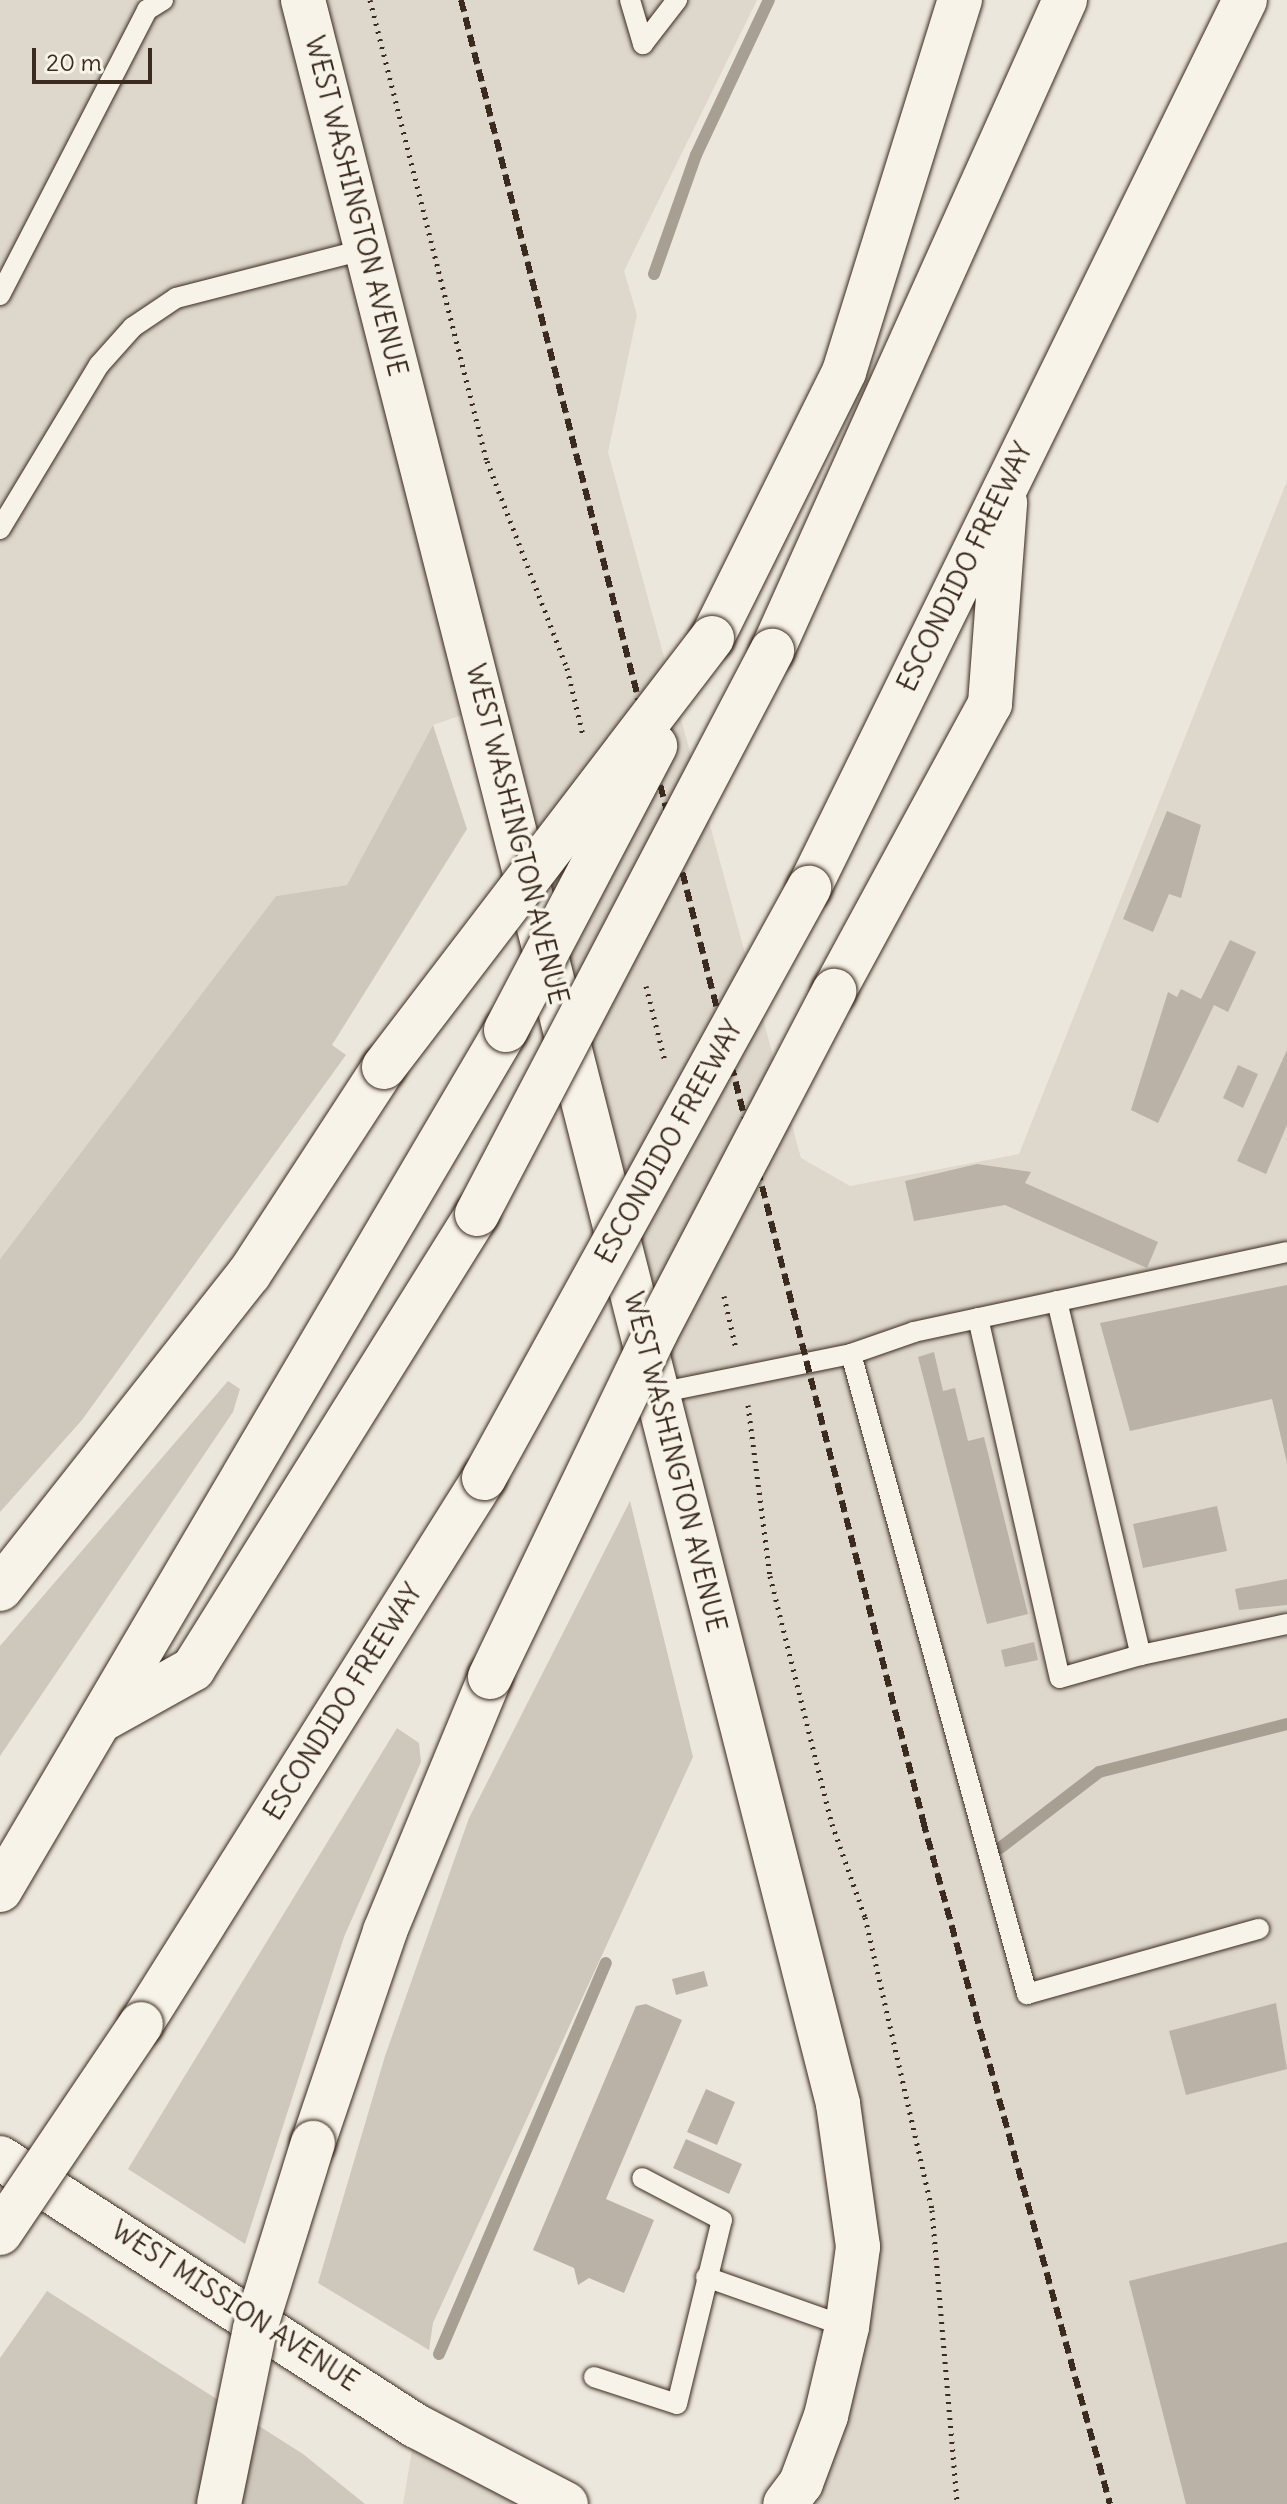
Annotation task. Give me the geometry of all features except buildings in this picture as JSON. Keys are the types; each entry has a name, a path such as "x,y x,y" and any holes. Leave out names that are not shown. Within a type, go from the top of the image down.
{"main road":[{"name":"WEST WASHINGTON AVENUE","path":"303,0 838,2104 858,2247 847,2327 826,2416 801,2483 785,2504"},
{"path":"0,1890 105,1718 506,1030 712,638 844,372 960,0"},
{"path":"105,1718 193,1669 477,1214 772,651 1065,0"},
{"name":"ESCONDIDO FREEWAY","path":"0,2233 141,2024 484,1478 809,888 1245,0"},
{"path":"219,2504 255,2329 313,2143 385,1931 490,1677 656,1332 834,991 990,704 1007,481"},
{"path":"0,1589 102,1468 249,1274 384,1067 712,638"},
{"path":"0,1564 102,1468"},
{"name":"WEST MISSION AVENUE","path":"0,2158 469,2454 566,2504"},
{"path":"469,2454 493,2504"}],"lane":[{"path":"0,295 147,10 163,0"},
{"path":"630,0 643,44 677,0"},
{"path":"0,529 99,365 133,327 176,298 367,249"},
{"path":"658,1393 851,1354 978,1318 1287,1252"},
{"path":"1057,1301 1141,1655"},
{"path":"978,1318 1060,1678 1141,1655 1287,1624"},
{"path":"851,1354 1027,1994 1259,1929"},
{"path":"594,2377 677,2404 722,2220 642,2178"},
{"path":"706,2277 847,2327"}],"shaded area":[{"path":"0,0 757,0 624,271 637,315 608,452 801,1158 850,1186 1019,1154 1287,481 1287,2504 785,2504 858,2247 485,707 433,725 347,885 276,896 0,1259"},
{"path":"433,725 467,829 332,1045 346,1055 82,1420 0,1512 0,1259 276,896 347,885"},
{"path":"228,1381 240,1389 233,1412 0,1756 0,1646"},
{"path":"630,1501 693,1757 433,2323 429,2350 318,2283 385,2056 469,1818"},
{"path":"397,1728 419,1743 421,1762 344,1937 245,2244 128,2169"},
{"path":"47,2291 303,2454 365,2504 0,2504 0,2358"},
{"path":"416,2426 565,2504 403,2504"}],"waterway":[{"path":"654,274 696,155 769,0"},
{"path":"1000,1848 1099,1772 1287,1724"},
{"path":"439,2354 606,1963"}],"railway":[{"path":"461,0 923,1821 1110,2504"}]}
